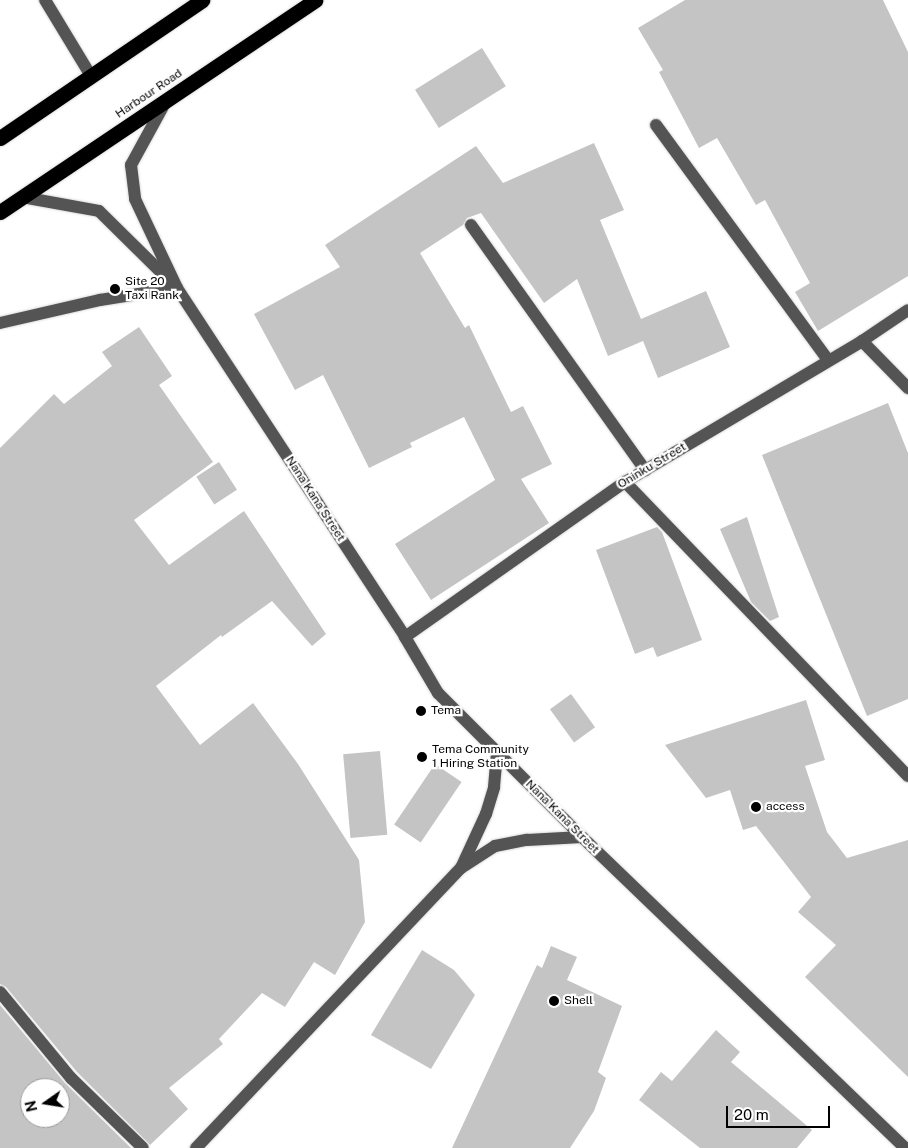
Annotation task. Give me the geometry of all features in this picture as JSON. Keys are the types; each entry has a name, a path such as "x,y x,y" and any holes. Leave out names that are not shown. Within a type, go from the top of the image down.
{"highway":[{"path":"0,138 202,0"},
{"name":"Harbour Road","path":"0,212 315,0"}],"street":[{"path":"45,0 91,76"},
{"path":"167,100 131,165 135,199 177,288"},
{"path":"656,125 828,360"},
{"path":"22,197 99,212 177,288"},
{"path":"471,225 646,470"},
{"path":"0,322 100,300 177,288"},
{"name":"Nana Kana Street","path":"177,288 405,637 438,692 582,837 905,1148"},
{"name":"Oninku Street","path":"405,637 625,482 862,340 908,310"},
{"path":"862,340 908,388"},
{"path":"625,482 908,776"},
{"path":"461,868 486,814 494,787 497,752"},
{"path":"196,1148 461,868 495,846 527,840 582,837"},
{"path":"0,992 71,1078 143,1148"}],"building":[{"path":"685,0 883,0 908,52 908,276 818,331 795,292 810,283 765,200 756,205 717,138 699,148 659,72 663,70 638,28"},
{"path":"482,48 506,86 439,128 415,90"},
{"path":"594,143 624,210 600,220 641,319 706,291 730,347 658,378 643,341 608,356 577,279 544,303 481,213 467,218 463,225 420,253 465,328 469,325 511,412 523,406 552,464 521,479 549,523 431,600 395,544 495,480 464,417 410,443 412,447 369,468 323,375 295,390 254,314 340,267 325,245 476,146 503,183"},
{"path":"139,327 172,376 159,385 213,462 134,520 169,565 244,511 326,634 312,646 272,601 222,637 221,635 156,686 200,745 253,703 298,764 359,860 365,922 335,975 314,962 285,1007 262,993 219,1039 223,1044 169,1088 188,1109 150,1145 77,1072 6,987 0,984 0,448 54,394 64,404 112,366 102,352"},
{"path":"888,403 908,453 908,699 867,716 762,455"},
{"path":"219,462 237,490 214,504 196,477"},
{"path":"747,517 779,617 770,621 751,602 720,529"},
{"path":"657,527 662,532 702,640 657,657 653,647 635,654 596,550"},
{"path":"571,694 595,727 574,742 550,709"},
{"path":"806,700 825,760 805,766 827,832 847,858 908,840 908,1077 805,977 836,945 798,912 811,897 756,826 743,830 730,790 706,798 665,745"},
{"path":"380,751 387,835 350,838 343,754"},
{"path":"435,764 462,782 421,842 394,825"},
{"path":"551,946 577,957 567,980 622,1006 598,1072 606,1078 594,1111 570,1148 452,1148 537,965 542,968"},
{"path":"422,950 454,970 475,995 431,1069 371,1035"},
{"path":"0,1005 61,1078 20,1078 20,1128 70,1128 70,1088 131,1148 0,1148"},
{"path":"716,1030 740,1052 731,1062 812,1130 797,1148 700,1148 639,1100 661,1072 672,1081"}],"place":[{"name":"Site 20 Taxi Rank","path":"115,289"},
{"name":"Tema","path":"421,711"},
{"name":"Tema Community 1 Hiring Station","path":"422,757"},
{"name":"access","path":"756,807"},
{"name":"Shell","path":"554,1001"}]}
